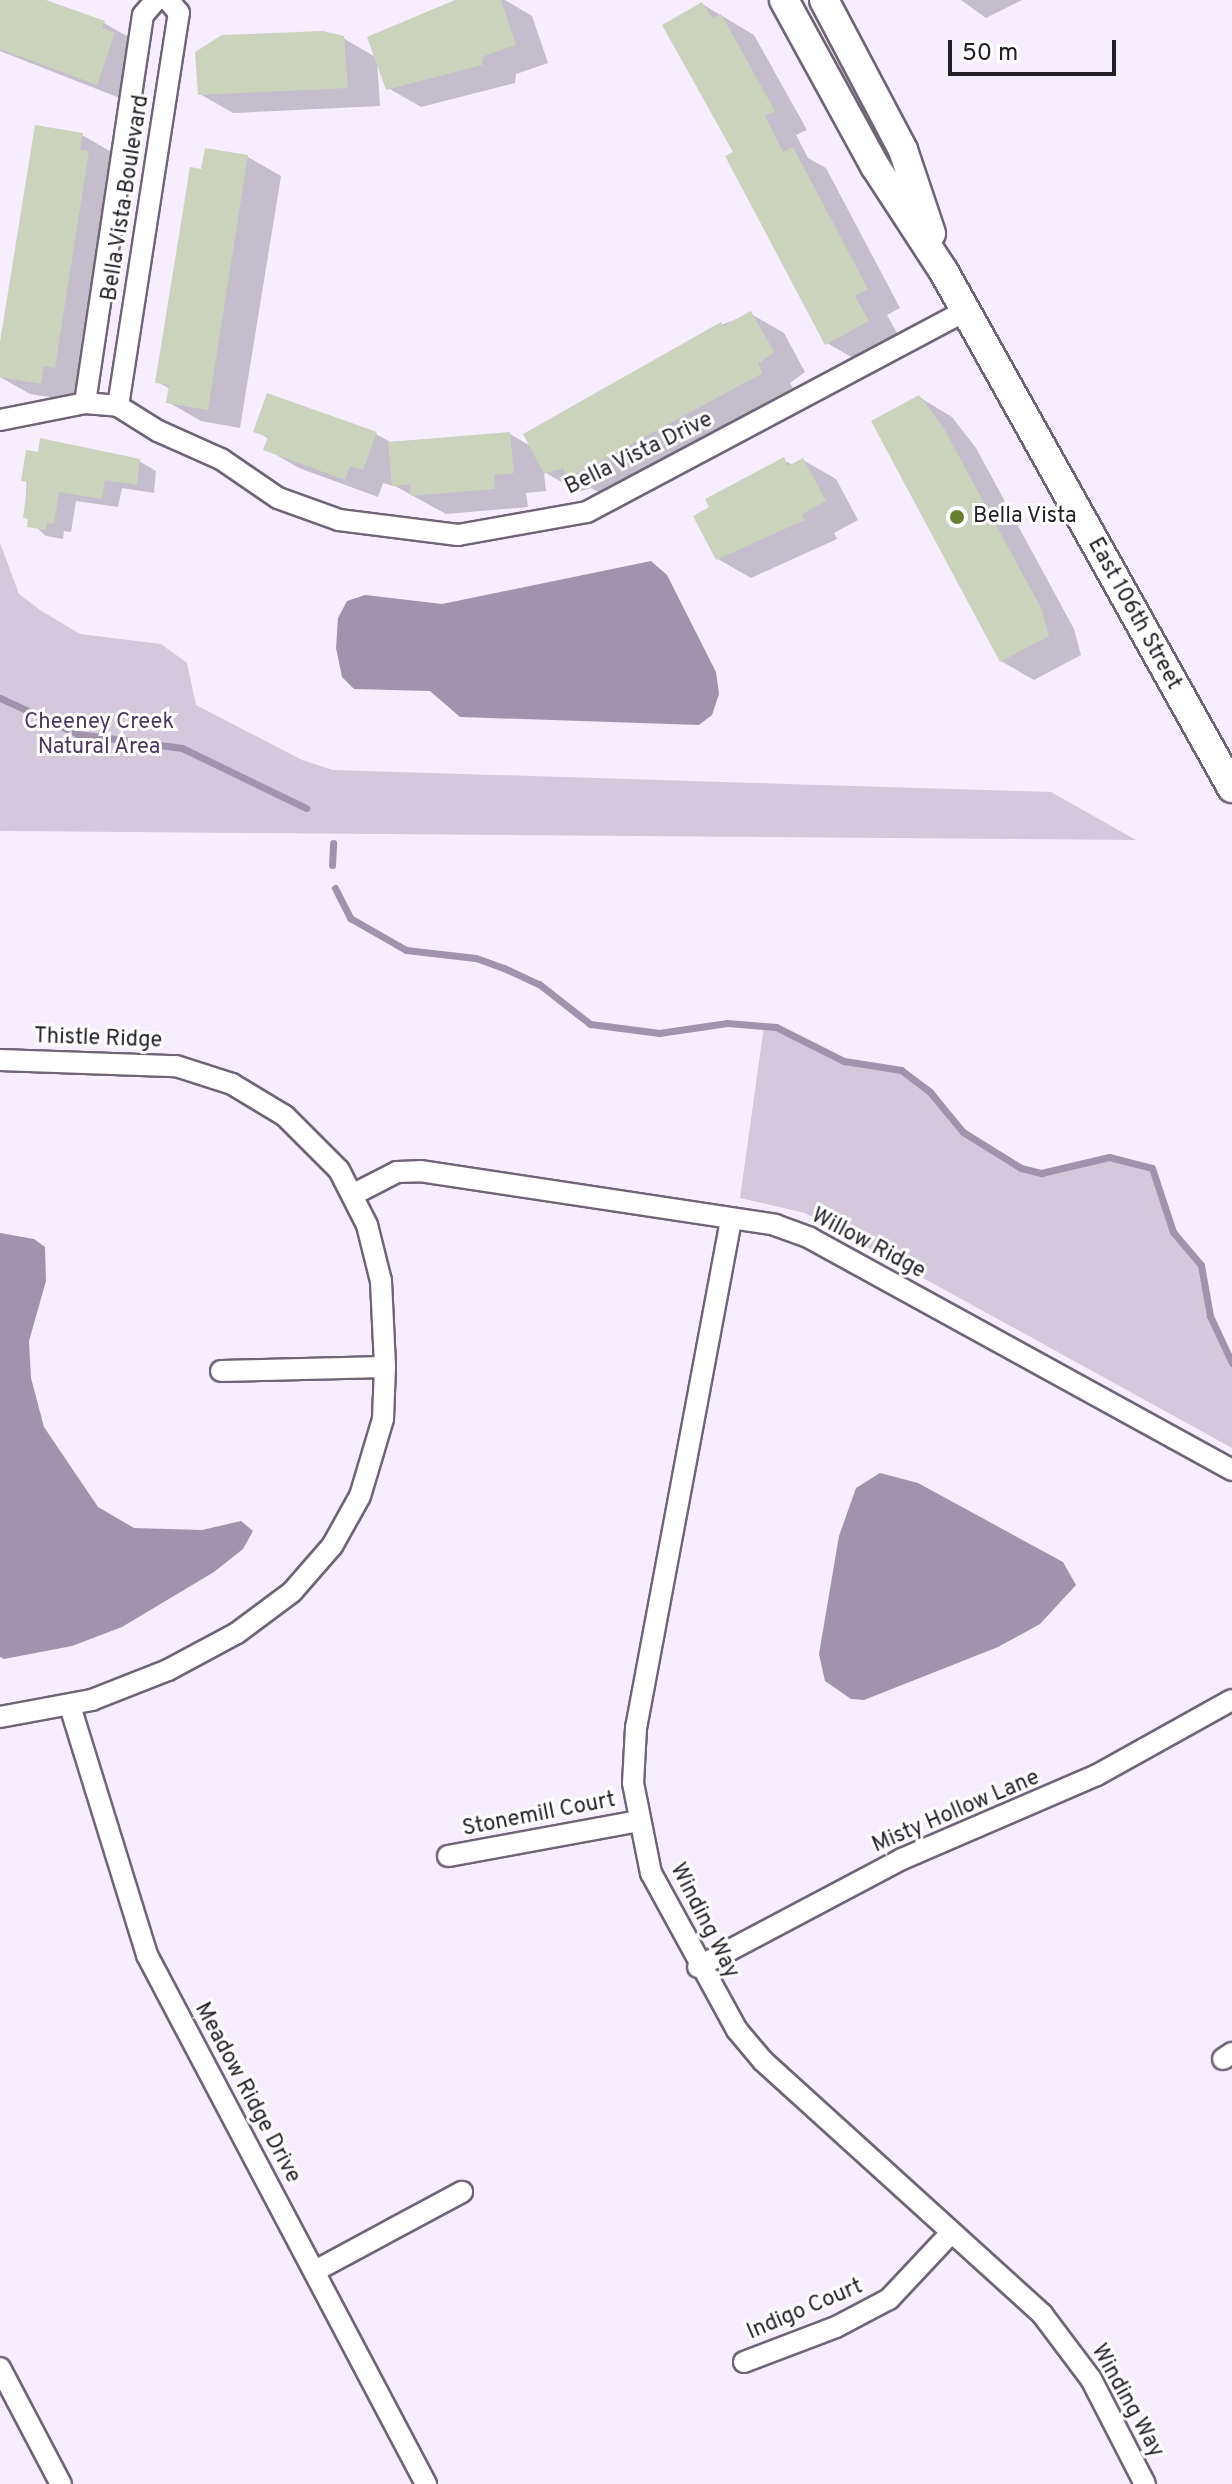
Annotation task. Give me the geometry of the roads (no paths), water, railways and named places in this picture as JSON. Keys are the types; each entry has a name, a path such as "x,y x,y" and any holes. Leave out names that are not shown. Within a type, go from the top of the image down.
{"main road":[{"name":"East 106th Street","path":"784,0 875,166 944,272 1232,788"},
{"name":"East 106th Street","path":"824,0 903,150 944,272"}],"street":[{"name":"Bella Vista Boulevard","path":"85,403 143,15 156,0"},
{"name":"Bella Vista Boulevard","path":"118,406 179,13 168,0"},
{"name":"Bella Vista Drive","path":"0,420 85,403 118,406 158,431 221,459 278,498 339,520 458,535 587,512 965,311"},
{"name":"Thistle Ridge","path":"0,1060 134,1061 211,1075 270,1105 300,1128 328,1157 354,1194 376,1253 385,1367 383,1419 360,1496 342,1531 305,1579 255,1621 212,1648 120,1690 70,1706 0,1717"},
{"name":"Willow Ridge","path":"354,1194 397,1172 420,1171 775,1225 810,1238 1232,1470"},
{"name":"Winding Way","path":"731,1220 636,1728 633,1783 638,1821 659,1891 698,1967 737,2030 763,2061 1068,2344 1145,2484"},
{"path":"221,1371 385,1367"},
{"name":"Misty Hollow Lane","path":"698,1967 902,1859 1097,1775 1232,1700"},
{"name":"Meadow Ridge Drive","path":"70,1706 142,1944 426,2484"},
{"name":"Stonemill Court","path":"448,1856 638,1821"},
{"path":"315,2271 462,2192"},
{"name":"Indigo Court","path":"744,2362 836,2327 889,2299 951,2233"},
{"path":"0,2368 61,2484"}],"waterway":[{"path":"0,698 78,734 182,748 306,808"},
{"path":"332,865 333,843"},
{"path":"335,888 350,918 406,950 476,958 504,968 539,984 590,1024 659,1033 727,1023 776,1027 844,1061 901,1070 930,1092 963,1132 1021,1168 1041,1173 1109,1157 1152,1168 1173,1232 1201,1265 1210,1316 1232,1363"}],"place":[{"name":"Bella Vista","path":"957,517"}],"park label":[{"name":"Cheeney Creek Natural Area","path":"99,734"}]}
